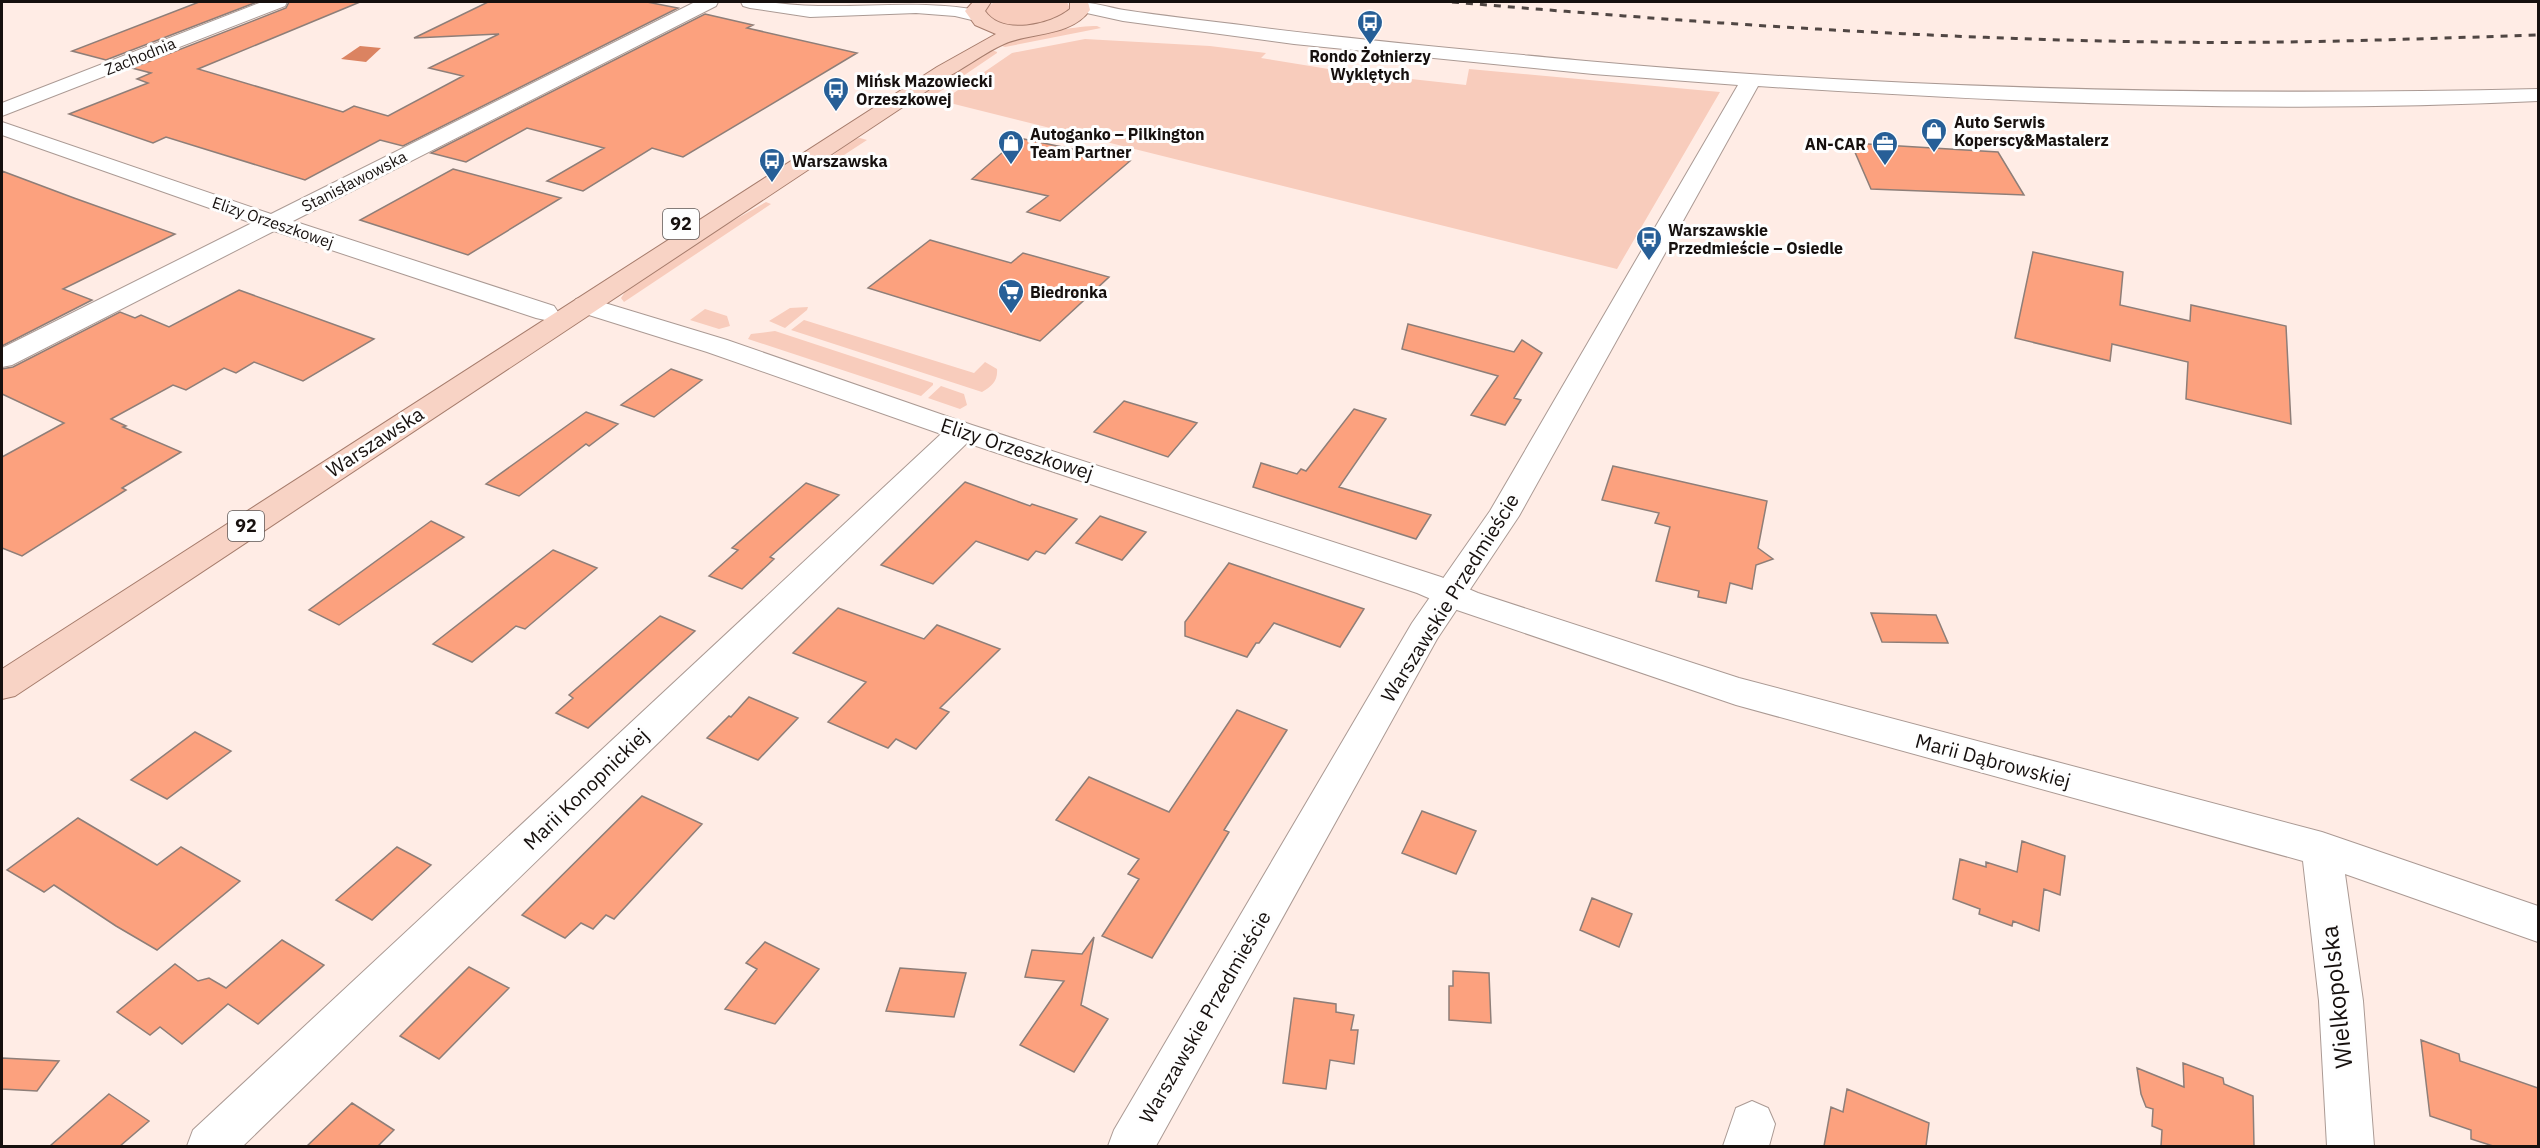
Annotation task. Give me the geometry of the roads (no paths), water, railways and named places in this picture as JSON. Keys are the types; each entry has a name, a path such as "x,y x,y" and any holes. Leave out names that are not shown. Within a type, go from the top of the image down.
{"main road":[{"name":"92","path":"980,12 996,28 1025,31 1049,28 1076,10"},
{"name":"Warszawska","path":"2,665 930,65 974,33 980,12"},
{"name":"Warszawska","path":"2,686 944,71 997,40 1025,31"},
{"path":"545,312 596,298"}],"street":[{"name":"Zachodnia","path":"2,110 278,2"},
{"name":"Stanisławowska","path":"2,359 708,2"},
{"path":"750,2 816,12 906,4 980,12"},
{"path":"780,6 842,2"},
{"path":"1076,10 1199,31 1216,30 1545,64 1751,80 2002,93 2196,98 2406,99 2538,95"},
{"name":"Warszawskie Przedmieście","path":"1131,1146 1424,633 1503,516 1616,321 1751,80"},
{"name":"Elizy Orzeszkowej","path":"2,128 545,312"},
{"name":"Elizy Orzeszkowej","path":"596,298 717,346 962,431 1429,585 1449,594"},
{"name":"Marii Konopnickiej","path":"210,1146 962,431"},
{"name":"Marii Dąbrowskiej","path":"1449,594 1615,653 1736,691 2322,849 2538,924"},
{"name":"Wielkopolska","path":"2322,849 2341,1001 2350,1146"}],"railway":[{"path":"1452,2 1806,28 2072,40 2350,41 2538,35"}],"place":[{"name":"Rondo Żołnierzy Wyklętych","path":"1370,46"},
{"name":"Mińsk Mazowiecki Orzeszkowej","path":"836,113"},
{"name":"Auto Serwis Koperscy&Mastalerz","path":"1934,154"},
{"name":"Autoganko – Pilkington Team Partner","path":"1011,166"},
{"name":"AN-CAR","path":"1885,167"},
{"name":"Warszawska","path":"772,184"},
{"name":"Warszawskie Przedmieście – Osiedle","path":"1649,262"},
{"name":"Biedronka","path":"1011,315"}]}
